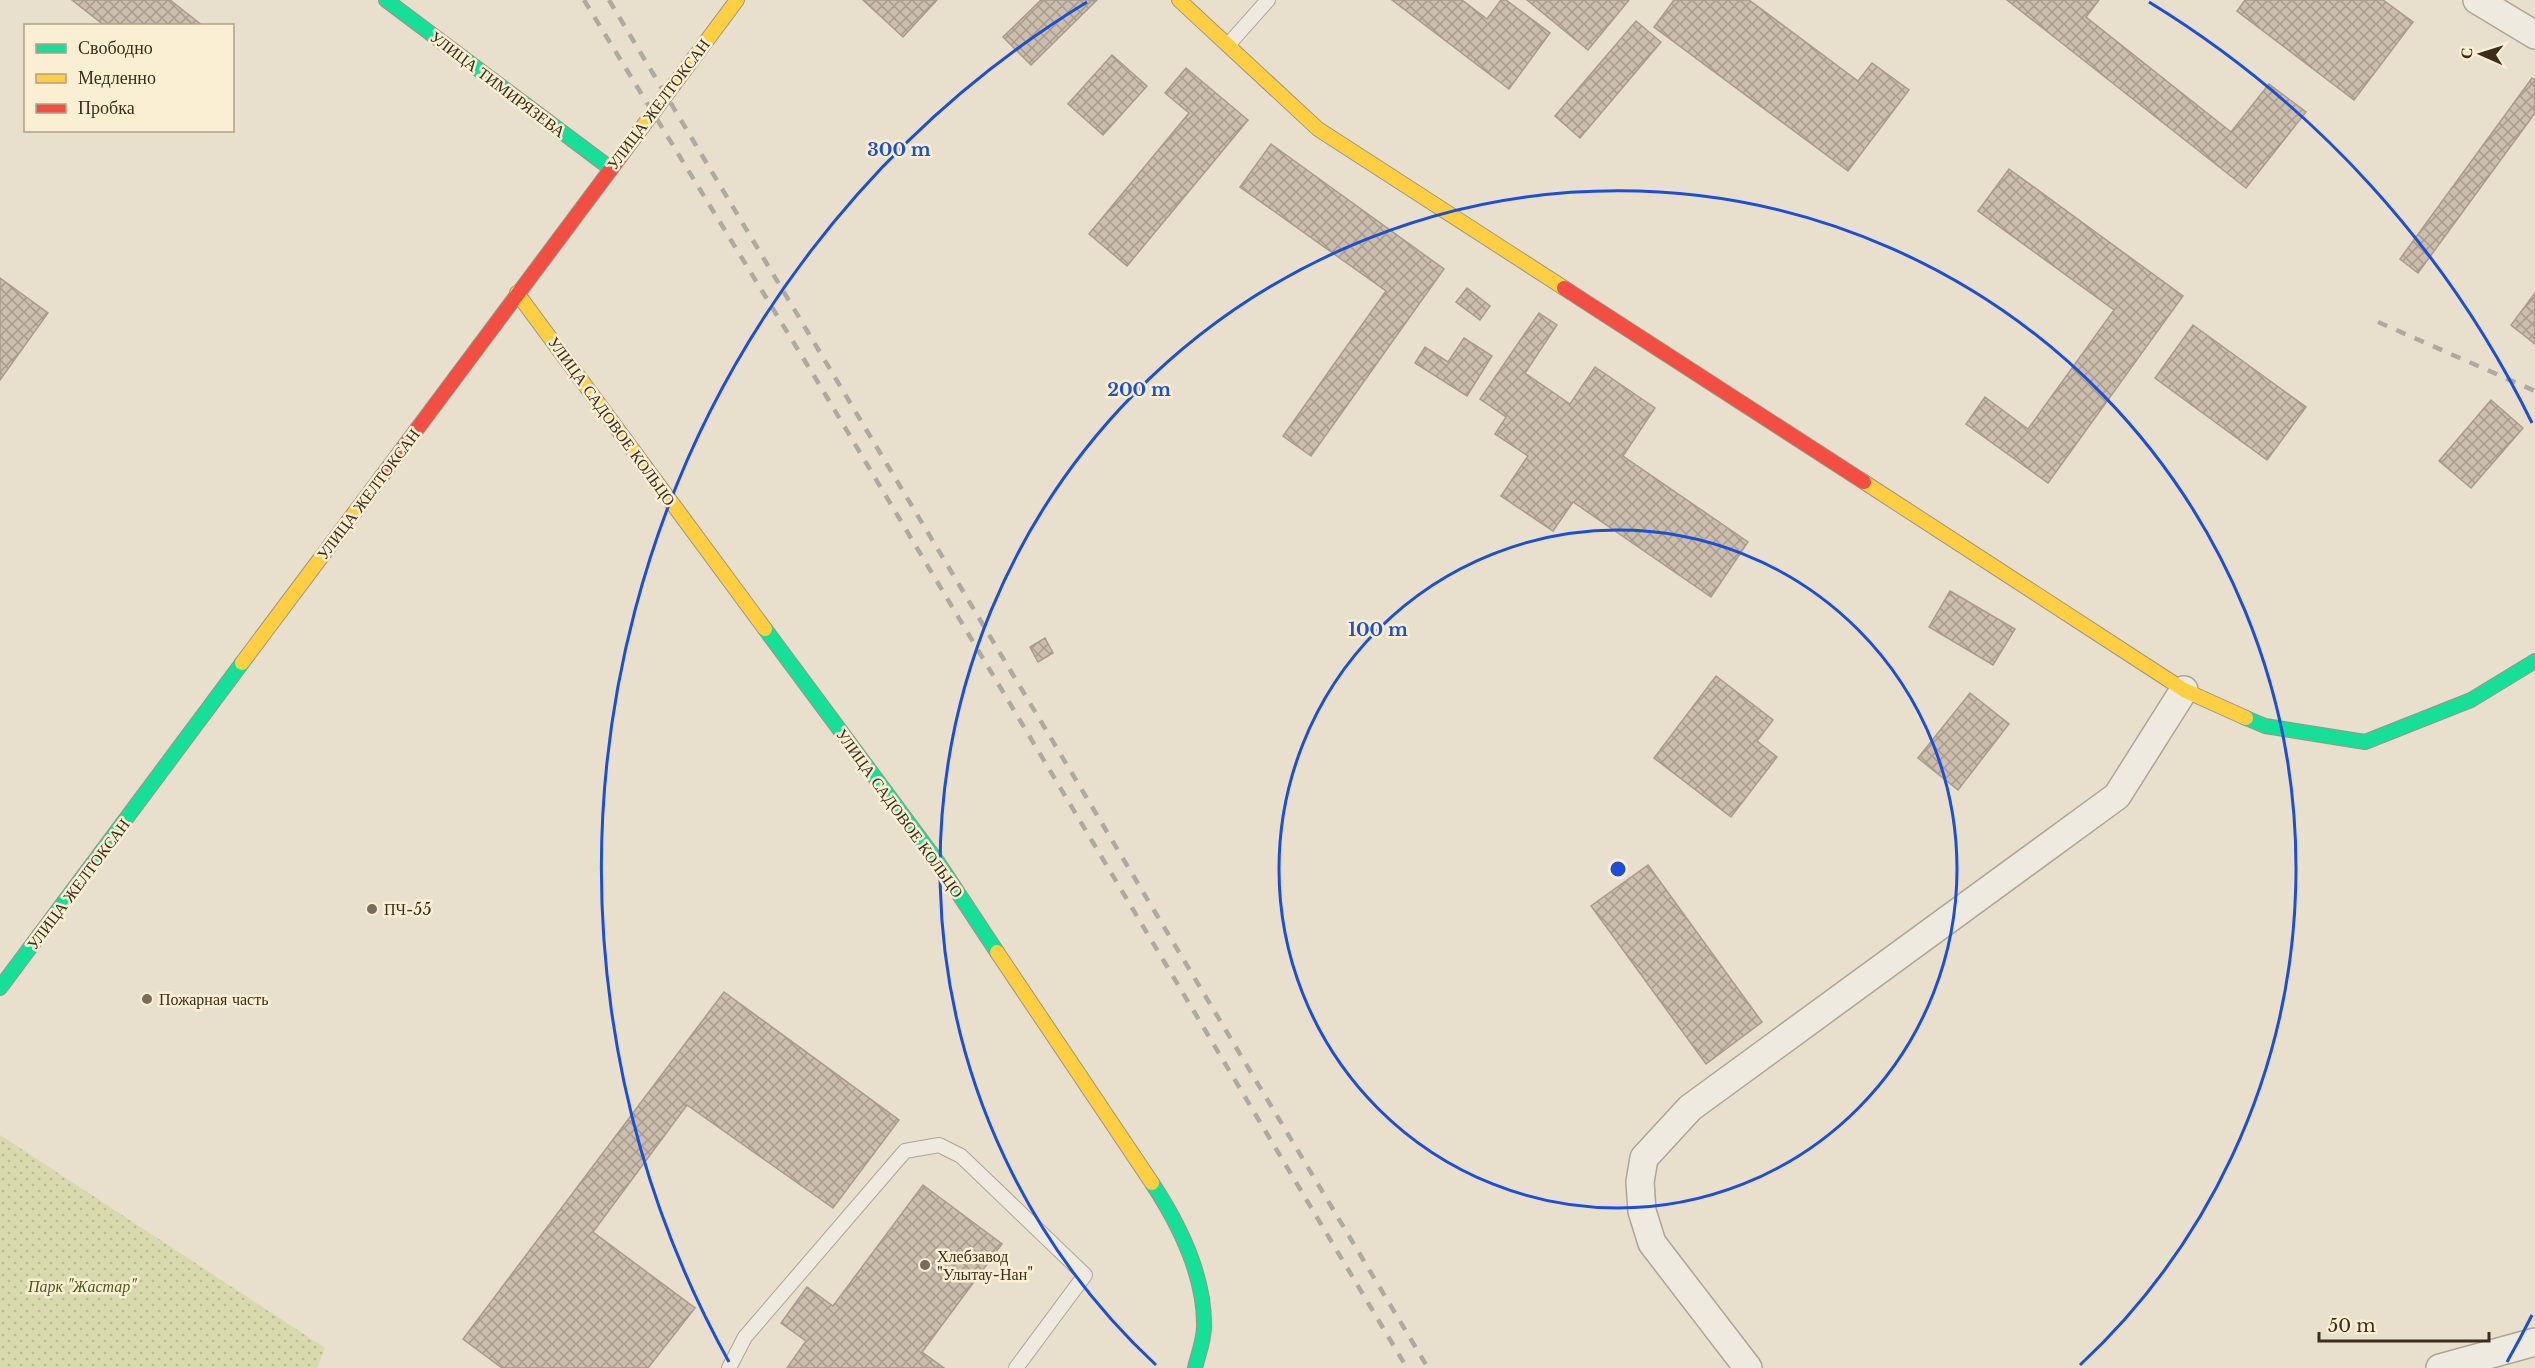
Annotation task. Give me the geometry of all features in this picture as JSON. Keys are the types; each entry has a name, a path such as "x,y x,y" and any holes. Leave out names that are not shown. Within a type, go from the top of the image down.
{"street":[{"name":"УЛИЦА ТИМИРЯЗЕВА","path":"386,0 610,168"},
{"name":"УЛИЦА ЖЕЛТОКСАН","path":"0,988 737,0"},
{"path":"1179,0 1318,129 2184,690 2265,726 2365,742 2471,699 2535,661"},
{"path":"2477,0 2535,35"},
{"name":"УЛИЦА САДОВОЕ КОЛЬЦО","path":"517,293 937,861 1168,1207 1199,1280 1204,1328 1195,1368"},
{"path":"1748,1368 1652,1243 1642,1212 1640,1182 1644,1158 1690,1108 2117,796 2184,690"},
{"path":"2440,1368 2535,1342"}],"lane":[{"path":"1228,45 1268,0"},
{"path":"729,1368 746,1337 905,1151 939,1145 961,1156 1085,1275 1016,1368"}],"green space":[{"name":"Парк \"Жастар\"","path":"0,1135 325,1348 317,1368 0,1368"}],"building":[{"path":"72,0 170,0 200,24 102,24"},
{"path":"863,0 937,0 903,37"},
{"path":"1041,0 1097,0 1031,65 1003,37"},
{"path":"1392,0 1462,0 1487,19 1501,0 1506,0 1550,33 1509,89"},
{"path":"1527,0 1629,0 1588,50"},
{"path":"1674,0 1749,0 1858,81 1872,63 1909,90 1848,171 1654,27"},
{"path":"2007,0 2099,0 2086,17 2231,132 2269,84 2306,112 2246,188"},
{"path":"2245,0 2383,0 2413,22 2354,100 2237,11"},
{"path":"1636,21 1661,42 1580,138 1555,116"},
{"path":"1112,55 1147,86 1103,135 1068,104"},
{"path":"1186,68 1248,120 1127,266 1089,234 1189,113 1165,93"},
{"path":"2532,78 2535,80 2535,113 2418,273 2400,259"},
{"path":"1271,144 1444,269 1311,456 1283,436 1386,291 1240,187"},
{"path":"2009,169 2183,296 2048,483 1966,424 1985,397 2028,429 2114,310 1978,211"},
{"path":"0,278 48,313 0,380"},
{"path":"1467,288 1490,306 1480,320 1456,302"},
{"path":"2535,293 2535,344 2511,325"},
{"path":"1539,313 1557,325 1525,373 1570,404 1595,367 1655,408 1623,456 1748,542 1711,597 1573,502 1553,531 1501,496 1528,456 1495,434 1506,417 1480,399"},
{"path":"2193,325 2306,407 2267,460 2155,378"},
{"path":"1464,338 1492,356 1467,396 1415,363 1425,347 1448,362"},
{"path":"2491,400 2523,428 2471,488 2439,461"},
{"path":"1950,591 2015,629 1993,665 1929,627"},
{"path":"1045,638 1053,653 1038,662 1030,647"},
{"path":"1716,676 1773,720 1757,741 1777,757 1731,817 1654,758"},
{"path":"1970,693 2009,724 1958,790 1918,758"},
{"path":"1648,865 1762,1022 1706,1064 1591,906"},
{"path":"724,992 899,1120 833,1208 687,1105 593,1232 695,1308 648,1368 502,1368 463,1339"},
{"name":"Хлебзавод \"Улытау-Нан\"","path":"923,1185 1002,1244 922,1352 944,1368 787,1368 806,1341 781,1323 807,1287 833,1306"}],"railway":[{"path":"584,0 819,384 1407,1368"},
{"path":"609,0 1428,1368"},
{"path":"2378,322 2535,391"}],"traffic: fast":[{"path":"386,0 610,168"},
{"path":"765,629 937,861 997,952"},
{"path":"2246,718 2265,726 2365,742 2471,700 2535,661"},
{"path":"0,988 242,663"},
{"path":"1152,1183 1181,1233 1200,1289 1204,1332 1195,1368"}],"traffic: slow":[{"path":"623,153 737,0"},
{"path":"1179,0 1318,129 1564,288"},
{"path":"517,293 765,629"},
{"path":"242,663 382,476"},
{"path":"1864,482 2184,690 2246,718"},
{"path":"997,952 1152,1183"}],"traffic: jam":[{"path":"382,476 623,153"},
{"path":"1564,288 1864,482"}],"place":[{"name":"ПЧ-55","path":"372,909"},
{"name":"Пожарная часть","path":"147,999"},
{"name":"Хлебзавод \"Улытау-Нан\"","path":"925,1265"}]}
